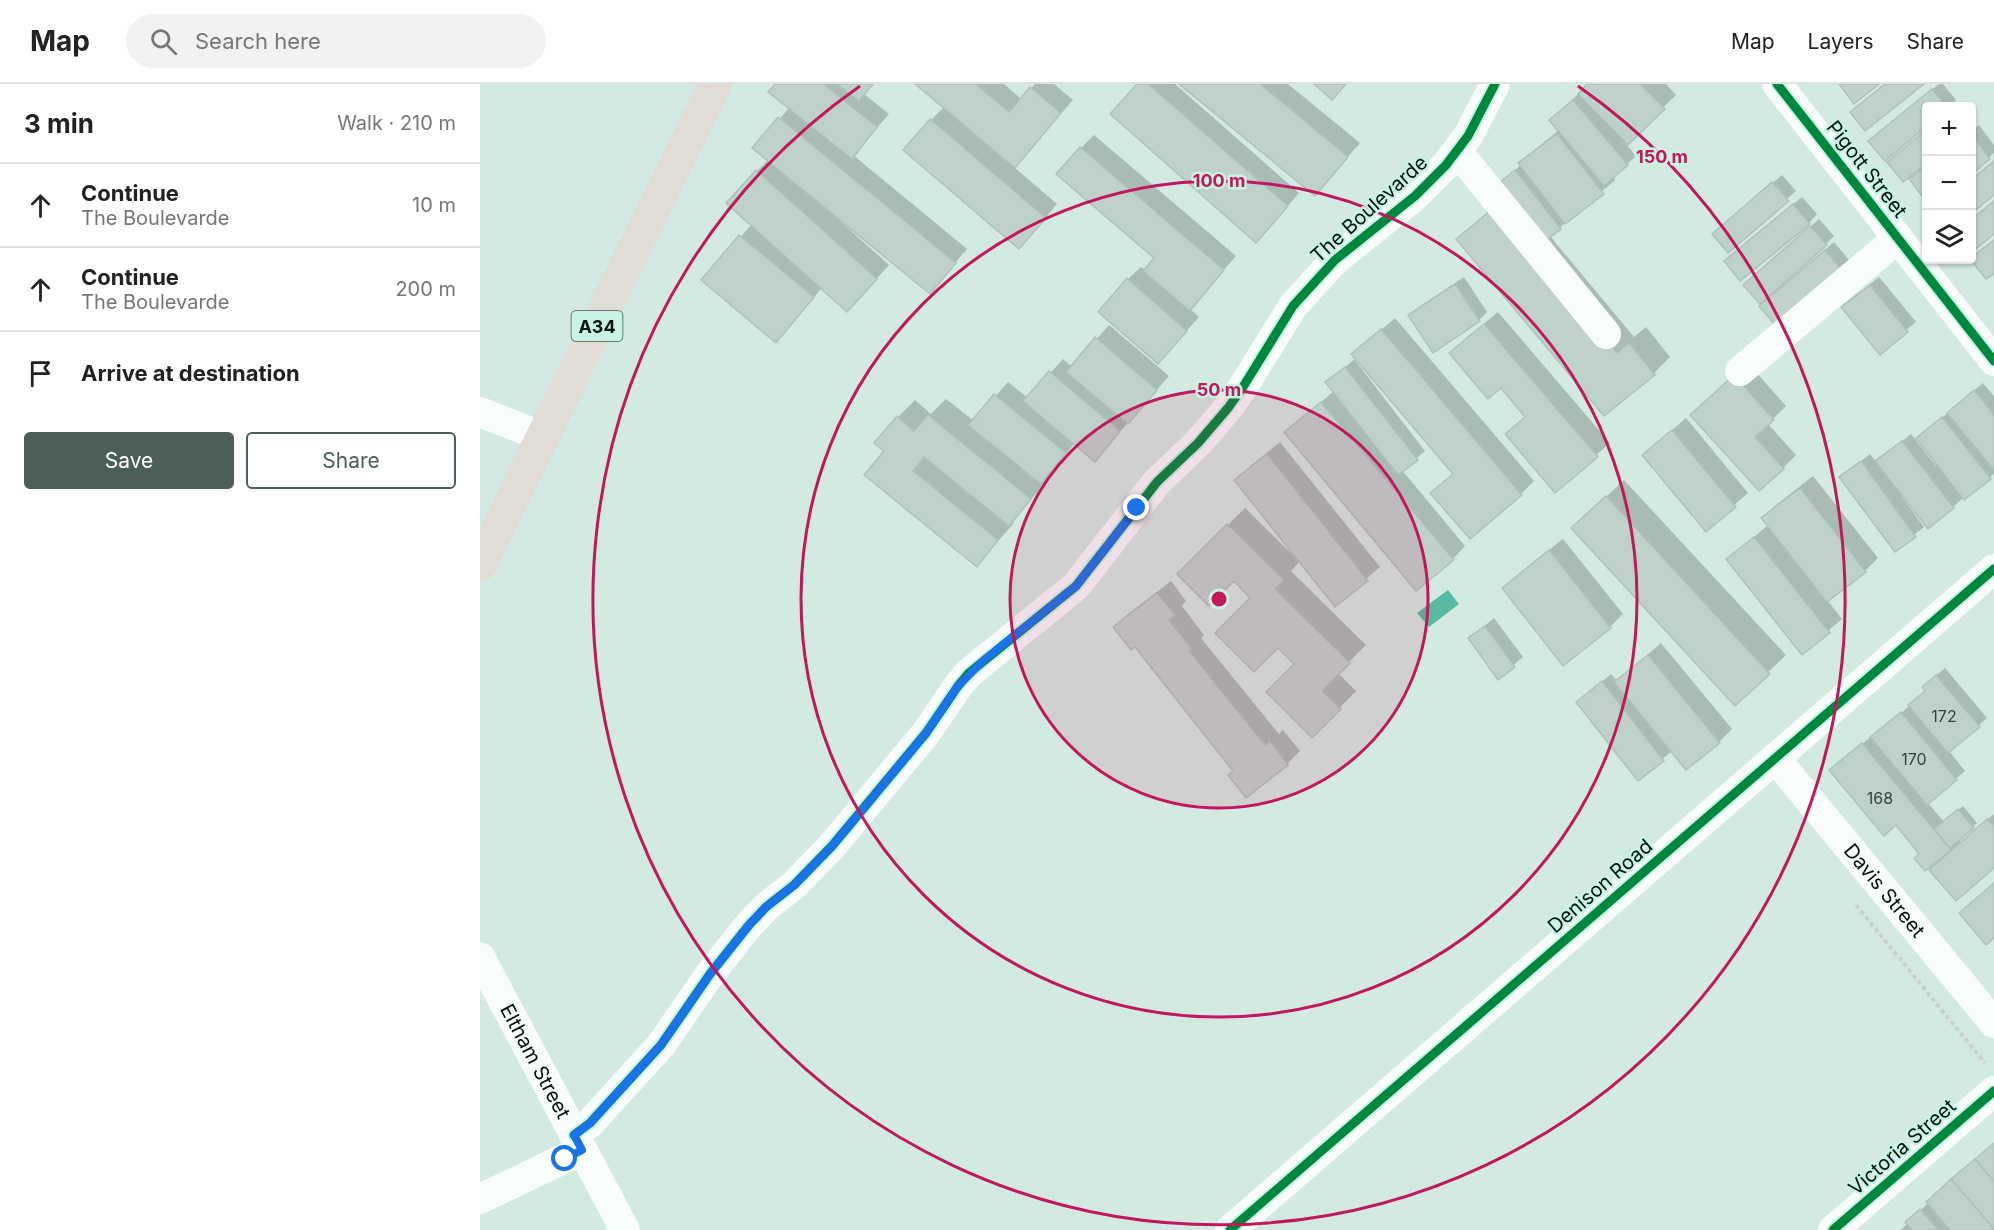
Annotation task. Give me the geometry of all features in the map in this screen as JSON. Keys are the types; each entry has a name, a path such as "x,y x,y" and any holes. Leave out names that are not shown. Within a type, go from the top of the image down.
{"highway":[{"name":"A34","path":"480,565 715,84"}],"street":[{"name":"The Boulevarde","path":"480,1199 578,1143 590,1123 661,1045 710,974 749,925 766,907 794,885 832,846 926,733 969,673 1076,586 1156,482 1198,442 1228,408 1293,306 1352,244 1420,191 1457,151 1496,84"},
{"name":"Pigott Street","path":"1777,84 1994,361"},
{"path":"1457,151 1606,334"},
{"path":"1740,371 1898,238"},
{"path":"480,412 543,437"},
{"name":"Denison Road","path":"1230,1230 1994,569"},
{"name":"Davis Street","path":"1775,758 1994,1023"},
{"name":"Eltham Street","path":"480,957 625,1230"},
{"name":"Victoria Street","path":"1833,1230 1994,1091"}],"path":[{"path":"1853,902 1985,1063"}],"shaded area":[{"path":"1448,590 1459,604 1429,627 1417,613"}],"building":[{"path":"775,84 823,84 877,127 852,159 768,92"},
{"path":"837,84 873,84 859,101"},
{"path":"915,84 975,84 1009,112 1030,87 1061,113 1015,168"},
{"path":"1137,84 1148,84 1288,206 1256,243 1110,114"},
{"path":"1179,84 1260,84 1348,157 1315,196"},
{"path":"1314,84 1346,84 1332,100"},
{"path":"1587,84 1640,84 1665,109 1628,145 1578,94"},
{"path":"1839,84 1879,84 1854,104"},
{"path":"1885,84 1924,84 1865,131 1850,112"},
{"path":"1932,89 1943,102 1922,102 1922,130 1885,161 1868,141"},
{"path":"1573,100 1628,165 1604,186 1549,120"},
{"path":"778,117 956,263 930,294 752,148"},
{"path":"930,119 1046,218 1019,249 903,150"},
{"path":"1922,133 1922,167 1903,182 1887,162"},
{"path":"1557,134 1604,194 1565,224 1518,163"},
{"path":"1976,140 1990,159 1976,171"},
{"path":"1080,147 1224,270 1190,311 1143,271 1154,258 1056,174"},
{"path":"1994,161 1994,195 1976,210 1976,176"},
{"path":"1922,169 1922,196 1909,179"},
{"path":"756,170 877,279 847,312 726,203"},
{"path":"1515,170 1561,229 1540,245 1494,187"},
{"path":"1772,182 1789,201 1728,253 1712,234"},
{"path":"1994,201 1994,234 1976,249 1976,216"},
{"path":"1793,204 1810,224 1740,281 1724,261"},
{"path":"1495,207 1617,353 1629,343 1655,375 1604,416 1456,239"},
{"path":"1810,226 1827,245 1760,304 1743,285"},
{"path":"739,235 814,297 776,343 701,280"},
{"path":"1994,240 1994,274 1986,279 1974,264 1976,264 1976,254"},
{"path":"1825,250 1841,269 1776,326 1759,306"},
{"path":"1127,278 1187,331 1158,364 1098,312"},
{"path":"1455,284 1480,321 1433,353 1408,315"},
{"path":"1870,285 1908,332 1880,355 1841,307"},
{"path":"1484,324 1598,457 1555,493 1505,434 1525,417 1501,388 1488,399 1449,353"},
{"path":"1381,329 1522,495 1470,539 1430,493 1453,474 1351,354"},
{"path":"1095,337 1157,390 1128,424 1066,372"},
{"path":"1345,367 1418,460 1398,475 1325,382"},
{"path":"1049,371 1120,431 1095,462 1023,401"},
{"path":"1734,375 1774,420 1755,437 1784,469 1759,491 1690,415"},
{"path":"1974,390 1994,415 1994,470 1947,413"},
{"path":"994,394 1066,453 1041,484 968,425"},
{"path":"1321,402 1454,560 1416,591 1284,432"},
{"path":"928,415 1031,499 1009,526 924,457 913,471 998,540 977,567 864,475 884,451 874,443 897,416 914,431"},
{"path":"1942,417 1991,479 1964,500 1916,438"},
{"path":"1672,430 1736,507 1706,532 1642,455"},
{"path":"1902,441 1954,508 1928,529 1875,461"},
{"path":"1267,454 1368,581 1335,607 1234,480"},
{"path":"1861,461 1916,537 1895,552 1839,477"},
{"path":"1800,488 1866,572 1827,602 1761,518"},
{"path":"1606,496 1770,674 1735,706 1571,528"},
{"path":"1227,524 1284,580 1275,589 1350,663 1322,691 1341,709 1312,738 1266,692 1294,664 1278,648 1254,672 1215,633 1250,598 1234,581 1209,606 1177,574"},
{"path":"1754,537 1830,633 1802,655 1726,559"},
{"path":"1549,550 1611,628 1563,666 1502,588"},
{"path":"1157,593 1175,615 1169,620 1192,649 1189,651 1265,745 1270,741 1288,765 1246,798 1228,775 1233,771 1135,647 1131,650 1113,627"},
{"path":"1485,626 1515,667 1498,680 1468,638"},
{"path":"1648,655 1720,743 1686,770 1614,682"},
{"path":"1936,675 1980,727 1948,753 1908,705 1925,691 1922,687"},
{"path":"1602,681 1664,761 1638,781 1576,702"},
{"path":"1901,712 1957,780 1927,805 1870,737"},
{"path":"1862,743 1951,850 1925,871 1914,858 1919,854 1896,825 1884,836 1829,770"},
{"path":"1958,809 1974,828 1950,848 1934,829"},
{"path":"1987,819 1994,827 1994,868 1956,901 1929,870"},
{"path":"1994,883 1994,938 1986,945 1959,913"},
{"path":"1994,1143 1994,1182 1975,1159"},
{"path":"1975,1159 1994,1182 1994,1229 1951,1179"},
{"path":"1951,1179 1994,1230 1950,1230 1926,1202"},
{"path":"1920,1209 1938,1230 1912,1230 1905,1222"}],"cycle path":[{"path":"574,1135 590,1123 661,1045 710,974 749,925 766,907 794,885 832,846 926,733 969,673 1076,586 1157,482 1198,443 1228,408 1293,306 1335,260 1415,196 1446,165 1468,136 1495,84"},
{"path":"1777,84 1994,361"},
{"path":"1230,1230 1994,569"},
{"path":"1833,1230 1994,1091"}],"route":[{"path":"565,1159 582,1150 574,1135 590,1123 661,1045 710,974 749,925 766,907 794,885 832,846 926,733 969,673 1076,586 1137,508"}]}
